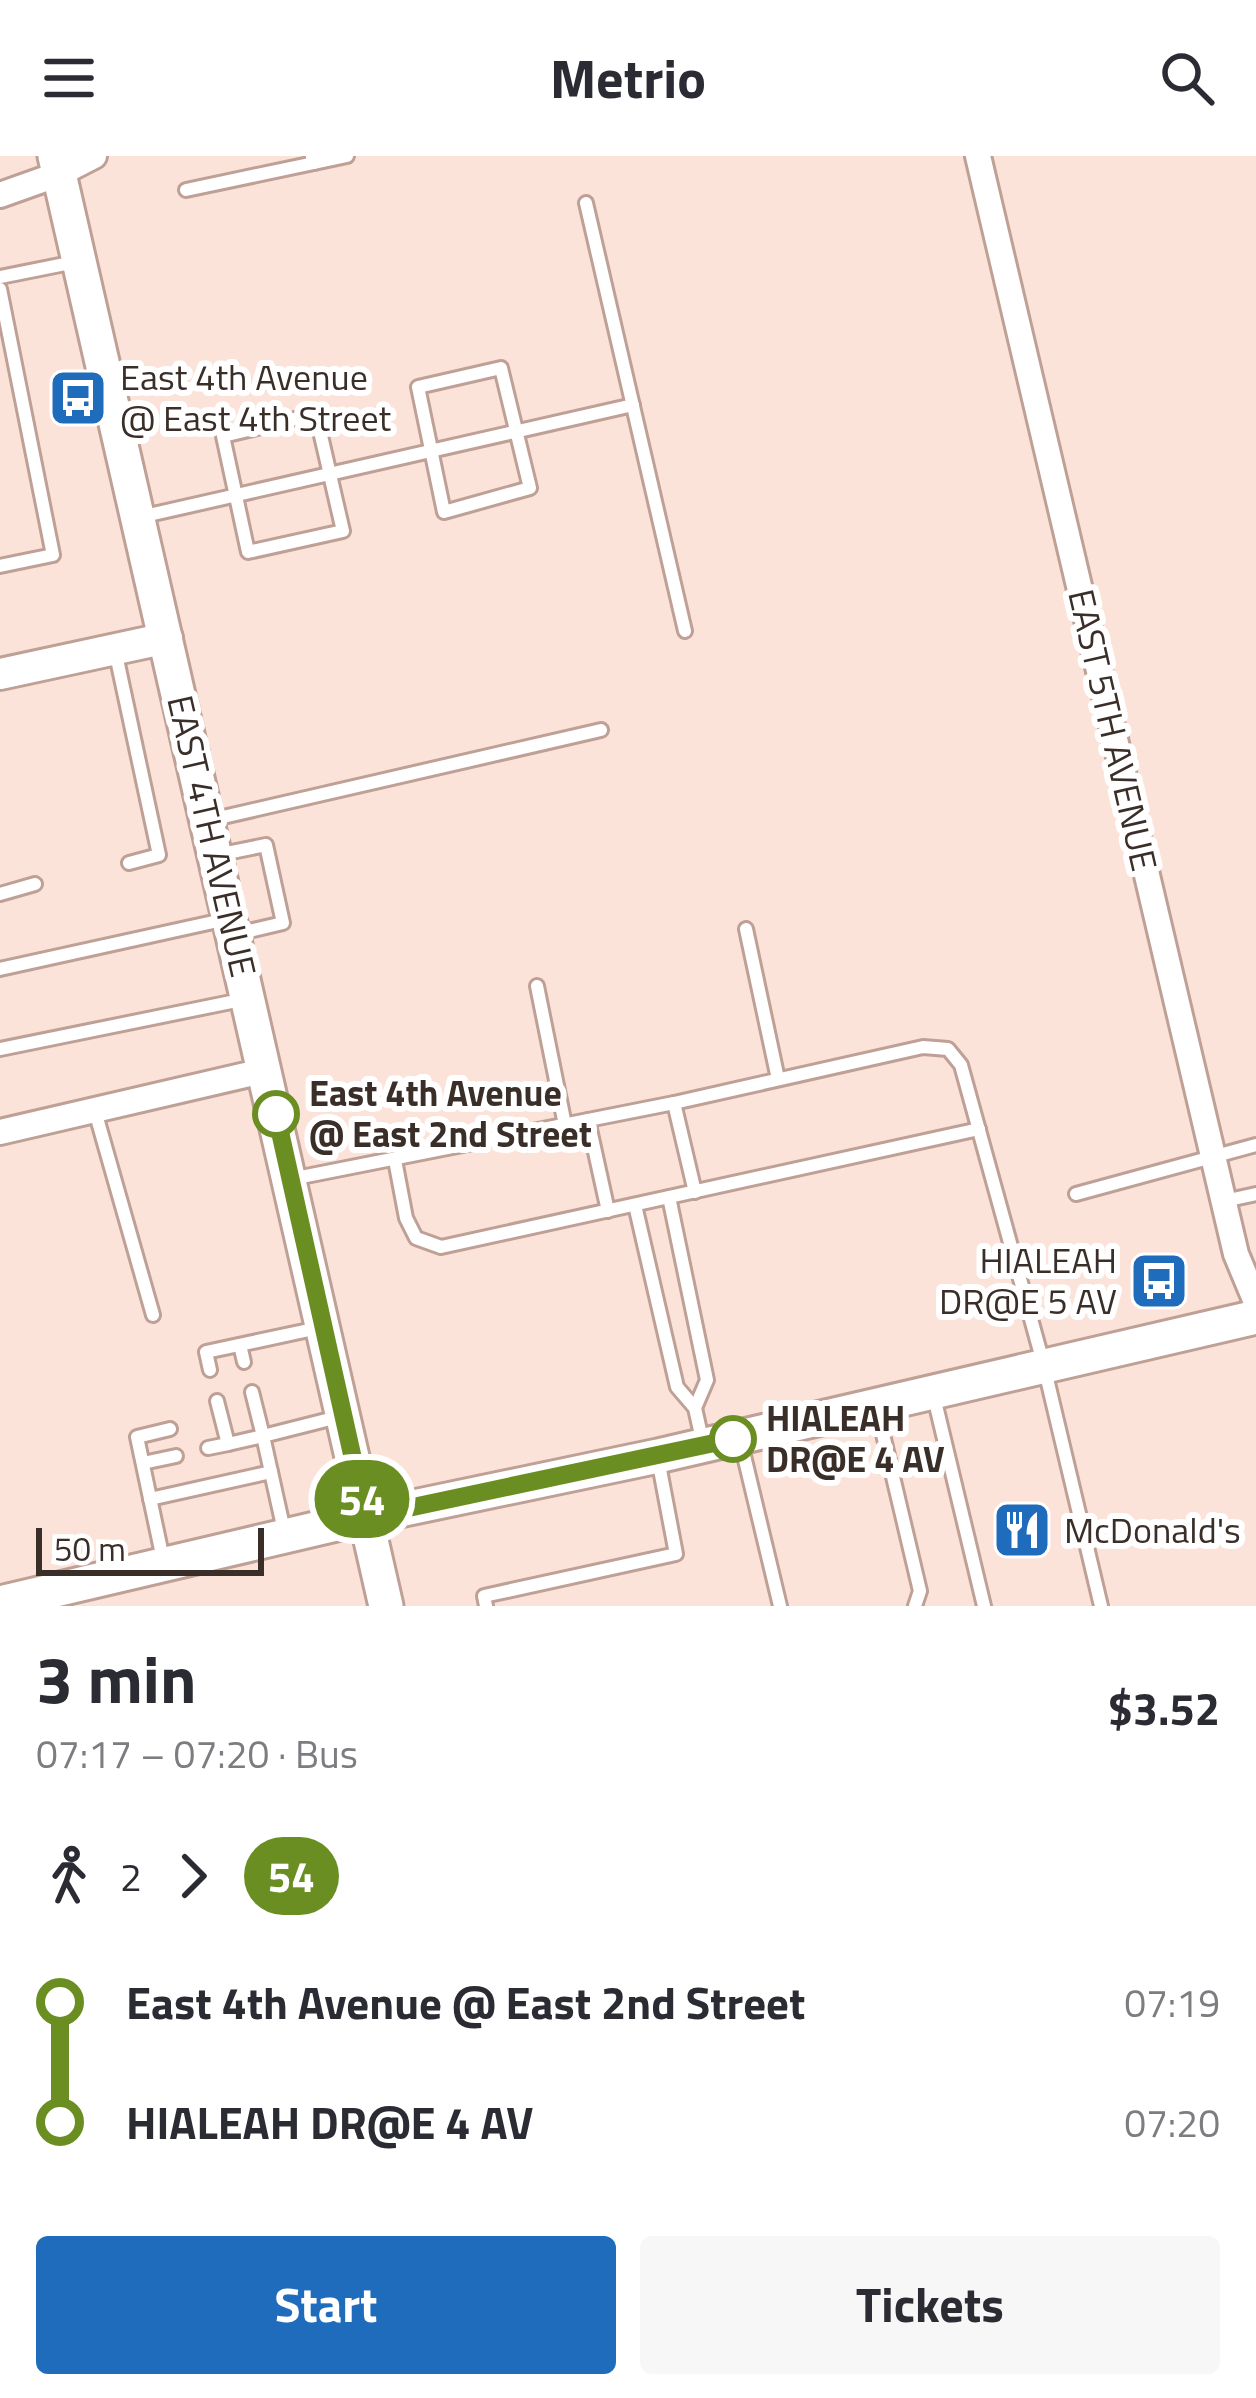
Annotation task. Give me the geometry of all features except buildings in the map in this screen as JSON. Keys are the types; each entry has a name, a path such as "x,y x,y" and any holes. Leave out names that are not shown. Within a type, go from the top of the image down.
{"main road":[{"name":"EAST 4TH AVENUE","path":"57,165 386,1606"},
{"path":"0,1603 1256,1317"}],"street":[{"path":"0,196 57,165 94,156"},
{"name":"EAST 5TH AVENUE","path":"978,156 1223,1201 1236,1254 1256,1302"},
{"path":"0,674 167,638"},
{"path":"0,1132 267,1070"}],"lane":[{"path":"186,190 346,156"},
{"path":"586,203 685,631"},
{"path":"0,277 80,261"},
{"path":"0,289 53,555 0,566"},
{"path":"501,368 516,432 530,488 444,512 418,387 501,368"},
{"path":"139,518 633,405"},
{"path":"316,414 343,531 248,552 236,495 223,436 316,414"},
{"path":"115,649 159,855 129,863"},
{"path":"209,820 601,730"},
{"path":"0,969 233,926 283,922 266,845 217,855"},
{"path":"0,894 35,884"},
{"path":"746,929 778,1079"},
{"path":"537,986 565,1125"},
{"path":"0,1049 250,998"},
{"path":"291,1179 674,1103 923,1047 948,1049 961,1065 979,1129 1101,1606"},
{"path":"674,1103 694,1192"},
{"path":"95,1110 153,1315"},
{"path":"588,1120 608,1210"},
{"path":"395,1160 406,1218 416,1238 441,1247 979,1129"},
{"path":"1076,1194 1256,1145"},
{"path":"1223,1201 1256,1194"},
{"path":"669,1197 707,1380 694,1408"},
{"path":"635,1205 677,1387 694,1408 703,1446"},
{"path":"210,1370 206,1352 324,1327"},
{"path":"240,1345 244,1362"},
{"path":"252,1392 285,1537"},
{"path":"933,1392 984,1606"},
{"path":"218,1401 228,1444"},
{"path":"876,1406 920,1591 915,1606"},
{"path":"208,1448 343,1415"},
{"path":"202,1422 221,1418"},
{"path":"164,1565 137,1437 170,1429"},
{"path":"740,1437 779,1606"},
{"path":"143,1462 176,1456"},
{"path":"486,1606 484,1596 676,1554 658,1456"},
{"path":"150,1499 271,1472"}],"bus line":[{"name":"54","path":"276,1114 366,1517 733,1439"}],"place":[{"name":"East 4th Avenue @ East 4th Street","path":"78,398"},
{"name":"East 4th Avenue @ East 2nd Street","path":"276,1114"},
{"name":"HIALEAH DR@E 5 AV","path":"1159,1281"},
{"name":"HIALEAH DR@E 4 AV","path":"733,1439"},
{"name":"McDonald's","path":"1022,1530"}]}
